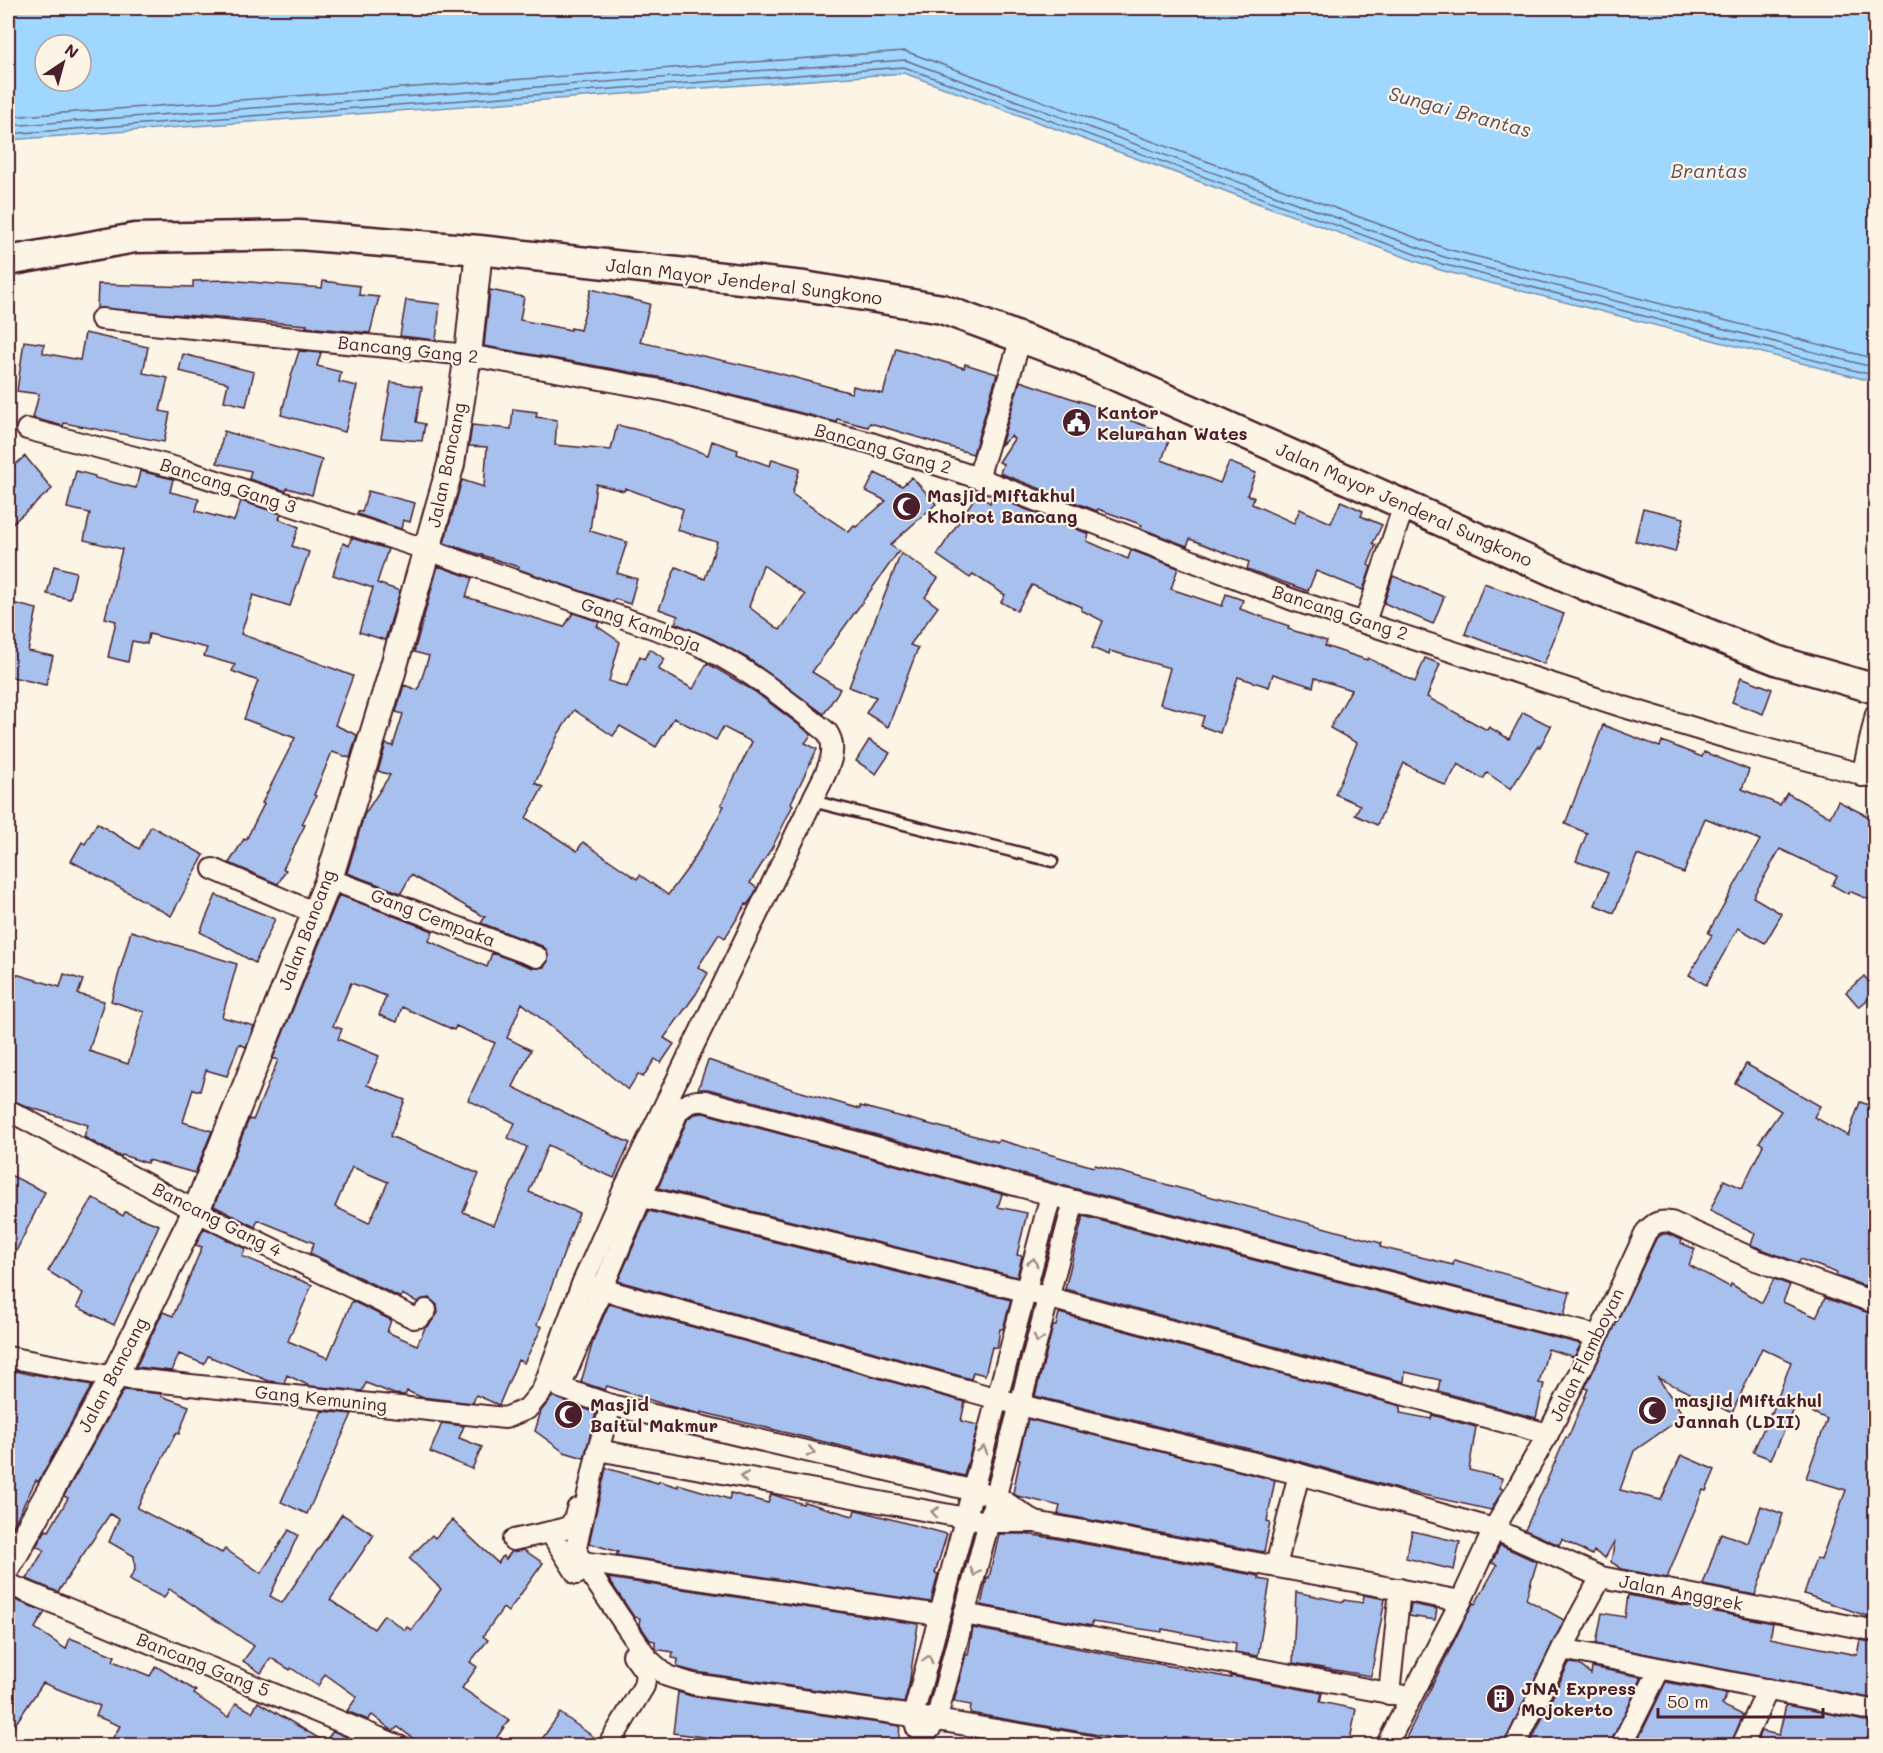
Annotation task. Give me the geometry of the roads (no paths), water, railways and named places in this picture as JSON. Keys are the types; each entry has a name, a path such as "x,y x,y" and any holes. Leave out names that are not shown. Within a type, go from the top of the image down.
{"main road":[{"name":"Jalan Mayor Jenderal Sungkono","path":"8,261 135,238 299,235 479,250 804,286 942,309 1084,362 1586,586 1779,661 1875,689"}],"street":[{"name":"Jalan Bancang","path":"8,1566 114,1377 196,1211 328,879 428,550 451,464 468,355 479,250"},
{"name":"Bancang Gang 2","path":"101,319 468,355 666,391 871,443 978,478 1293,600 1624,707 1869,777"},
{"path":"978,478 1021,338"},
{"name":"Bancang Gang 3","path":"27,429 177,468 428,550"},
{"path":"1365,622 1404,505"},
{"name":"Gang Kamboja","path":"428,550 687,640 713,651 781,695 827,732 832,739 834,747 832,755 812,801"},
{"path":"1869,777 1875,714"},
{"path":"812,801 632,1194 602,1290 561,1388 611,1405 972,1489 996,1496 1035,1521"},
{"path":"213,868 315,912"},
{"name":"Gang Cempaka","path":"328,879 537,957"},
{"path":"582,1284 678,1111 695,1100 1074,1202 1598,1336"},
{"name":"Bancang Gang 4","path":"8,1110 196,1211 414,1318 420,1317 426,1310"},
{"path":"632,1194 1049,1297 1548,1434"},
{"path":"920,1743 914,1716 1051,1195"},
{"path":"920,1743 936,1721 1074,1202"},
{"name":"Jalan Flamboyan","path":"1386,1746 1461,1601 1494,1529 1548,1434 1598,1336 1646,1232 1653,1224 1661,1220 1671,1222 1779,1269 1875,1303"},
{"name":"Jalan Anggrek","path":"582,1284 997,1399 1299,1474 1494,1529 1601,1577 1875,1631"},
{"name":"Gang Kemuning","path":"8,1358 114,1377 505,1418 527,1409 542,1391 582,1284"},
{"path":"611,1405 577,1539 578,1555 648,1659 667,1676 693,1684 914,1716 1091,1746"},
{"path":"598,1450 988,1522 1035,1521 1461,1601"},
{"path":"1276,1566 1299,1474"},
{"path":"513,1540 570,1527 574,1523 582,1489"},
{"path":"550,1532 646,1673 644,1686 608,1746"},
{"path":"583,1562 939,1615"},
{"path":"1515,1746 1562,1649 1601,1577"},
{"name":"Bancang Gang 5","path":"8,1584 399,1746"},
{"path":"1389,1694 1400,1589"},
{"path":"964,1614 1410,1697"},
{"path":"1562,1649 1875,1711"},
{"path":"1621,1746 1659,1670"},
{"path":"1742,1746 1768,1689"}],"lane":[{"path":"812,801 1052,861"}],"water":[{"name":"Brantas","path":"8,8 1875,8 1875,382 1440,270 904,73 8,140"}],"place":[{"name":"Kantor Kelurahan Wates","path":"1076,423"},
{"name":"Masjid Miftakhul Khoirot Bancang","path":"906,506"},
{"name":"masjid Miftakhul Jannah (LDII)","path":"1653,1411"},
{"name":"Masjid Baitul Makmur","path":"569,1415"},
{"name":"JNA Express Mojokerto","path":"1500,1699"}],"water label":[{"name":"Sungai Brantas","path":"1460,112"}]}
